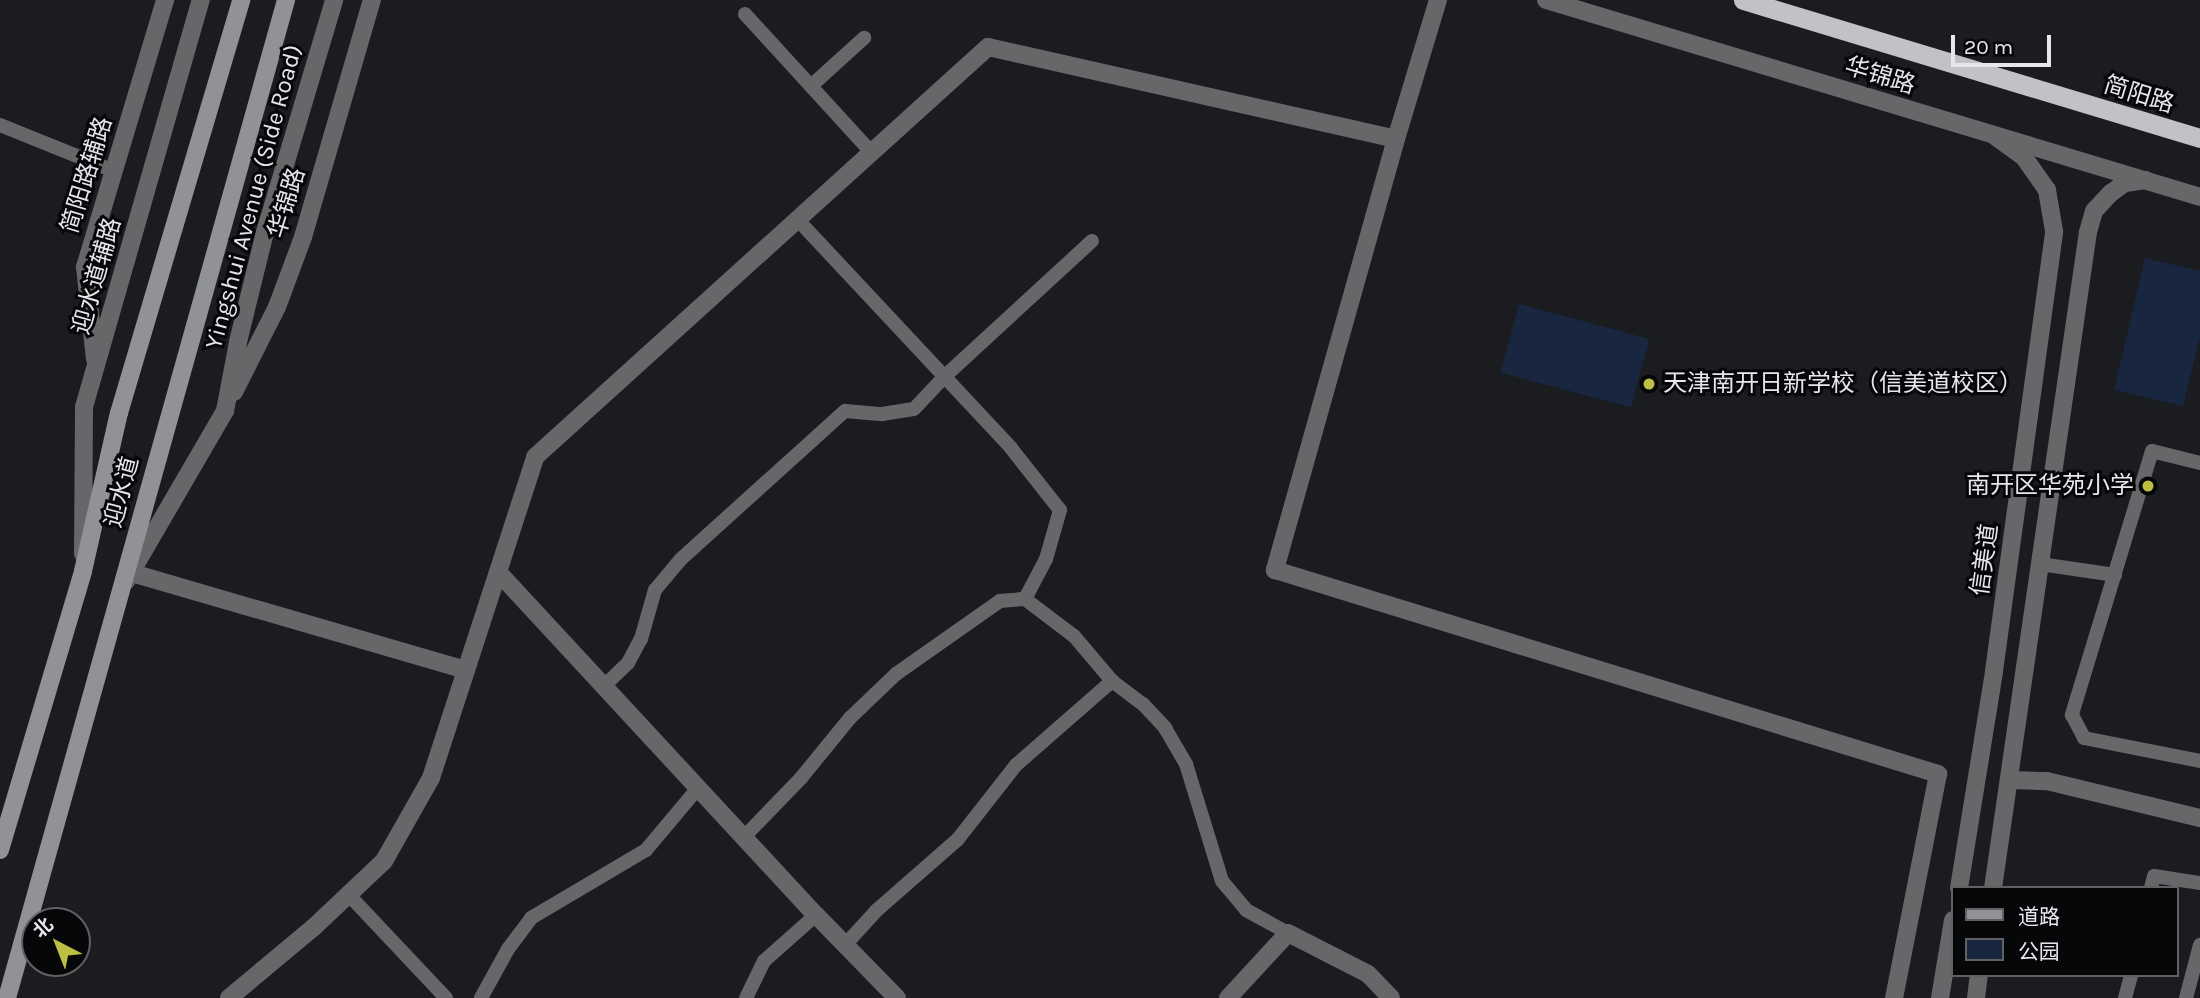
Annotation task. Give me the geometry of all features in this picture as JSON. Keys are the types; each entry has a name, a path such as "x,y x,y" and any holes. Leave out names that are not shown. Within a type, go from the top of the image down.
{"highway":[{"name":"简阳路","path":"1743,0 2200,138"}],"main road":[{"name":"迎水道","path":"0,850 83,571 119,413 241,0"},
{"name":"迎水道","path":"7,998 285,0"}],"street":[{"name":"简阳路辅路","path":"96,368 85,267 165,0"},
{"name":"迎水道辅路","path":"83,571 85,407 201,0"},
{"name":"Yingshui Avenue (Side Road)","path":"120,590 225,411 238,342 265,232 334,0"},
{"name":"华锦路","path":"225,411 276,307 303,237 372,0"},
{"path":"1438,0 1396,139 1275,570 1938,774 1894,998"},
{"name":"华锦路","path":"1546,0 2200,197"},
{"path":"229,998 384,861 431,778 535,457 988,47 1396,139"},
{"name":"信美道","path":"1959,886 1994,671 2054,231 2048,190 2025,158 1994,136"},
{"path":"1993,886 2011,780 2088,232 2094,211 2111,192 2125,183 2146,180"},
{"path":"498,572 890,994"},
{"path":"131,573 466,670"},
{"path":"2011,780 2047,781 2200,818"},
{"path":"1940,998 1952,926"},
{"path":"1228,998 1289,933 1368,974 1391,998"},
{"path":"1976,998 1979,977"}],"lane":[{"path":"745,14 871,152"},
{"path":"811,86 864,38"},
{"path":"0,125 114,171"},
{"path":"797,219 1011,448 1060,510 1046,559 1024,599"},
{"path":"603,687 628,663 641,639 655,590 681,559 791,464 845,411 882,414 914,409 944,377 1092,241"},
{"path":"2200,463 2152,451 2072,715 2084,738 2200,761"},
{"path":"2040,564 2115,575"},
{"path":"744,837 802,778 850,718 896,674 1000,601 1024,599 1074,636 1112,681 1143,704 1166,728 1186,764 1222,881 1247,910 1289,933"},
{"path":"845,945 877,910 958,839 1016,765 1112,681"},
{"path":"481,998 508,949 531,918 646,850 698,788"},
{"path":"2152,886 2154,876 2200,883"},
{"path":"348,894 446,998"},
{"path":"746,998 764,961 816,915"},
{"path":"2186,998 2200,945"},
{"path":"2125,998 2130,977"}],"green space":[{"path":"2145,258 2200,271 2200,337 2183,406 2114,390"},
{"path":"1519,304 1649,339 1631,408 1501,373"}],"place":[{"name":"天津南开日新学校（信美道校区）","path":"1649,384"},
{"name":"南开区华苑小学","path":"2148,486"}]}
